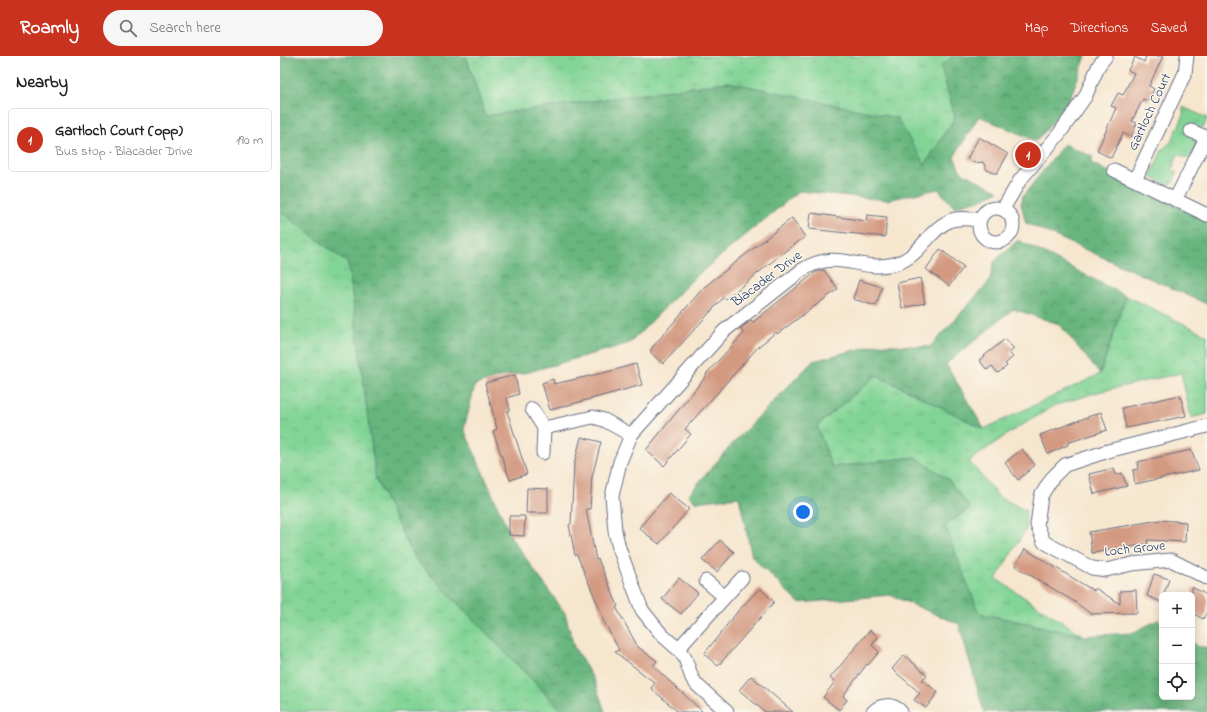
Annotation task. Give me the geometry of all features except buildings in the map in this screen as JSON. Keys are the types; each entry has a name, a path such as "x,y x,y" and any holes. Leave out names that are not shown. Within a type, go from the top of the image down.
{"street":[{"path":"1003,209 1020,180 1059,134 1086,97 1099,65 1106,56"},
{"name":"Gartloch Court","path":"1136,180 1185,73 1187,56"},
{"path":"1175,200 1207,136 1191,131"},
{"path":"1114,170 1207,215"},
{"path":"988,209 1003,209 1012,218 1012,231 1004,241 997,243 984,239 980,234 979,220 982,214 988,209"},
{"name":"Blacader Drive","path":"727,712 697,685 692,678 685,658 678,649 662,635 642,610 621,553 614,531 612,496 620,462 631,435 724,331 802,270 814,263 840,259 877,265 893,264 908,259 920,248 934,231 949,221 961,218 979,220"},
{"path":"532,409 544,428 543,453"},
{"path":"544,428 593,417 604,420 631,435"},
{"name":"Loch Grove","path":"1207,426 1108,451 1065,465 1052,478 1041,496 1037,525 1044,542 1092,568 1106,570 1132,564 1171,560 1207,578"},
{"path":"678,649 742,578"},
{"path":"706,580 725,597"},
{"path":"873,712 880,706 886,705 893,706 901,712"}],"green space":[{"path":"280,56 466,56 485,116 729,82 897,118 925,165 955,117 941,66 954,56 1086,56 1067,106 1036,141 979,116 954,157 961,172 999,191 979,200 954,207 938,189 887,200 799,191 694,278 630,343 529,372 499,377 475,385 464,429 512,539 565,613 574,647 594,680 605,712 563,712 415,559 376,480 348,263 280,211"},
{"path":"466,56 954,56 941,67 955,117 925,165 729,82 485,116"},
{"path":"1183,107 1207,118 1204,127 1200,128 1189,124 1185,134 1195,138 1196,146 1189,159 1178,154 1172,170 1177,172 1173,182 1167,185 1152,178 1151,175 1162,150 1171,142 1183,117"},
{"path":"1064,144 1093,157 1091,163 1207,221 1207,304 1026,223 1021,204 1023,196"},
{"path":"280,211 348,263 376,480 415,559 563,712 280,712"},
{"path":"1018,240 1126,296 1100,374 1059,324 1013,309 946,364 984,429 877,375 817,426 832,467 915,457 948,479 970,508 945,526 979,613 1084,636 1132,633 1158,620 1159,700 1195,700 1195,644 1199,647 1207,647 1207,712 984,712 959,624 890,595 799,603 752,557 739,497 695,502 688,495 734,442 813,361 878,344 930,347 989,282 994,262"},
{"path":"1126,296 1207,335 1207,414 1191,418 1181,373 1102,391 1056,405 1012,431 969,461 999,497 1025,510 1026,529 996,579 1084,636 979,613 915,457 832,467 817,426 877,375 984,429 1100,374"}],"place":[{"name":"Gartloch Court (opp)","path":"1028,155"}]}
